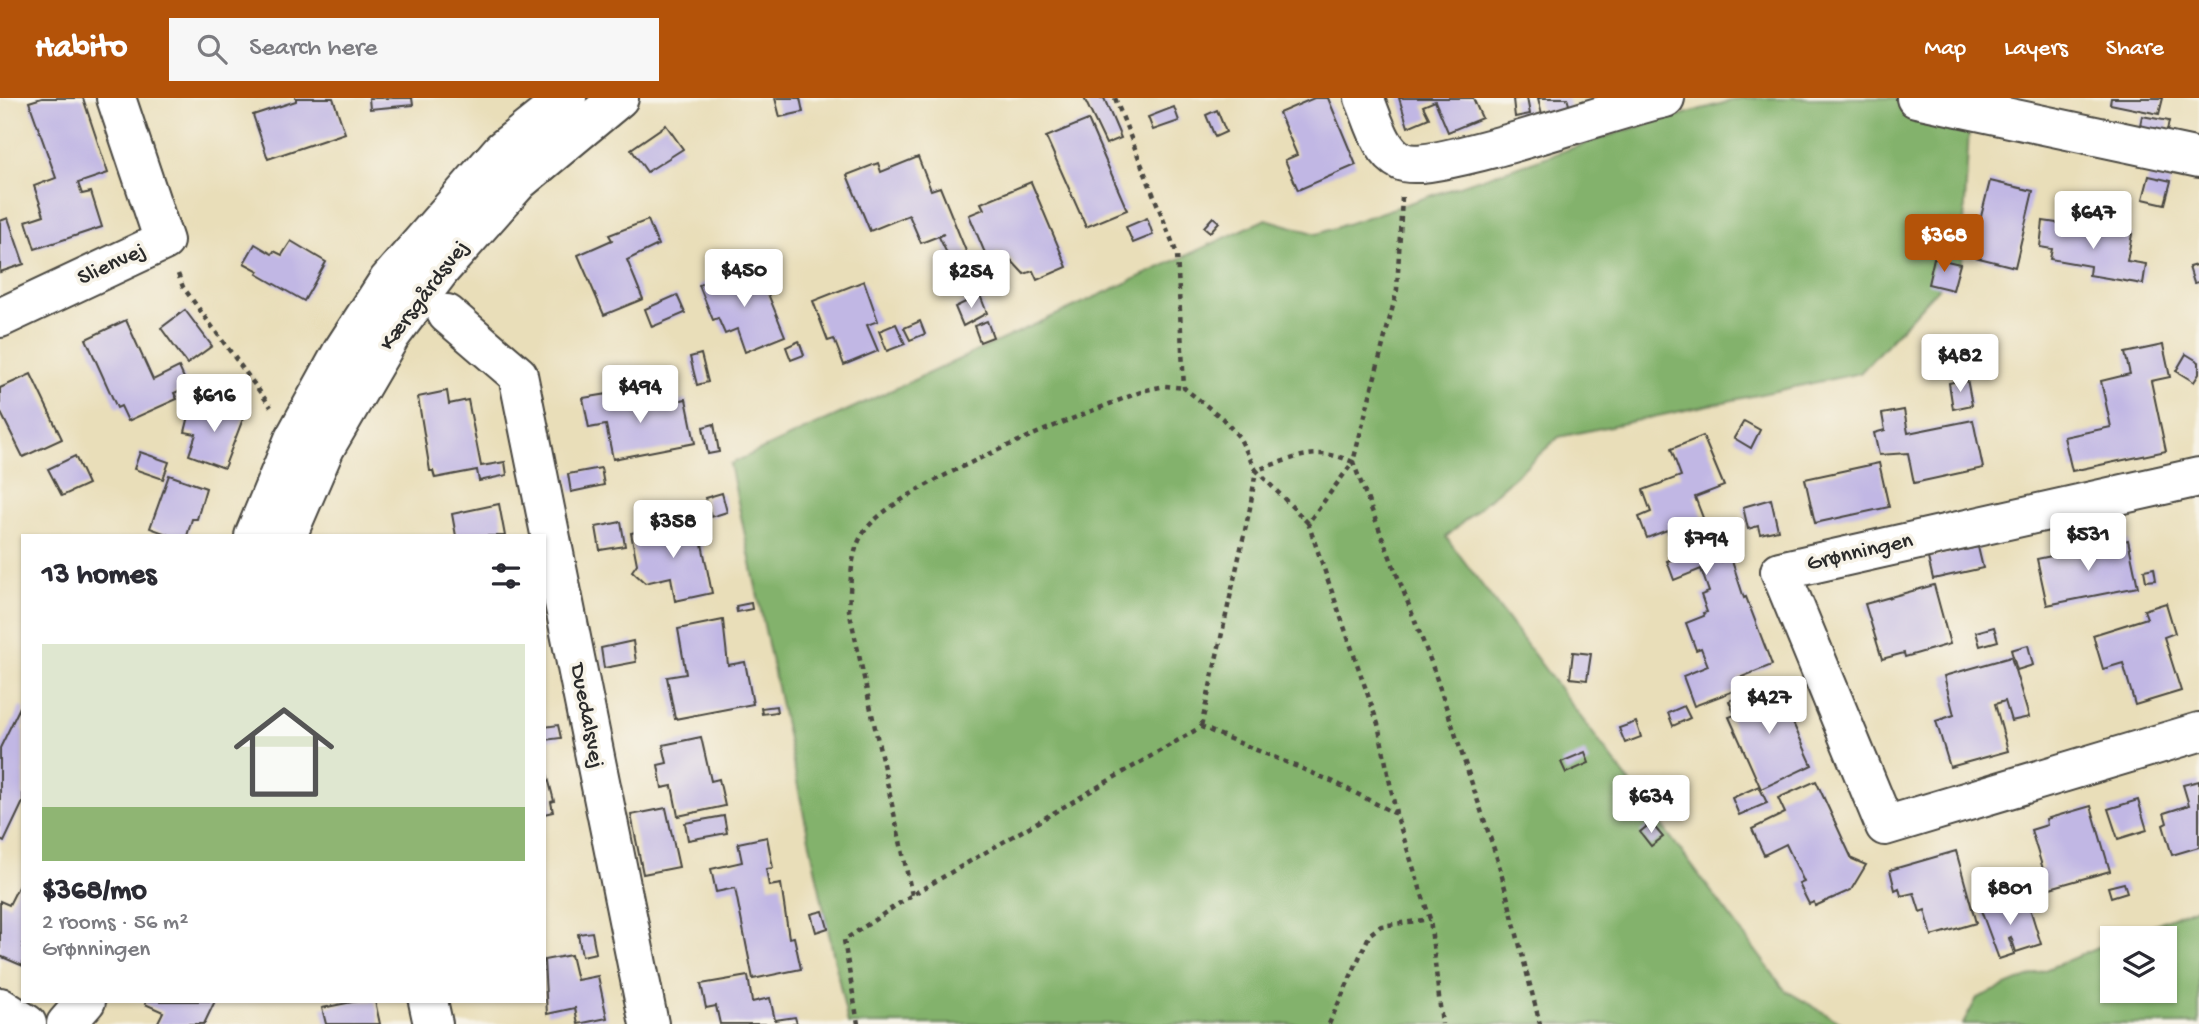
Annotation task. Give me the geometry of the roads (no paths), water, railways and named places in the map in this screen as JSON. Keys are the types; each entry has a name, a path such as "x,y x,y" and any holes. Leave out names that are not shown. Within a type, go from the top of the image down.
{"street":[{"name":"Slienvej","path":"0,318 164,241 116,98"},
{"name":"Kærsgårdsvej","path":"255,534 294,439 342,352 388,281 502,150 567,98"},
{"name":"Kærsgårdsvej","path":"288,534 325,448 391,335 441,269 519,181 619,98"},
{"path":"1364,98 1386,149 1404,163 1444,160 1630,104 1665,98"},
{"path":"1916,98 2199,158"},
{"name":"Duedalsvej","path":"447,314 518,375 649,1024"},
{"name":"Grønningen","path":"2199,477 1780,571 1885,826 2199,733"},
{"path":"56,1024 63,1003"},
{"path":"66,1024 84,1003"},
{"path":"428,1003 433,1024"},
{"path":"0,1007 27,1024"}]}
